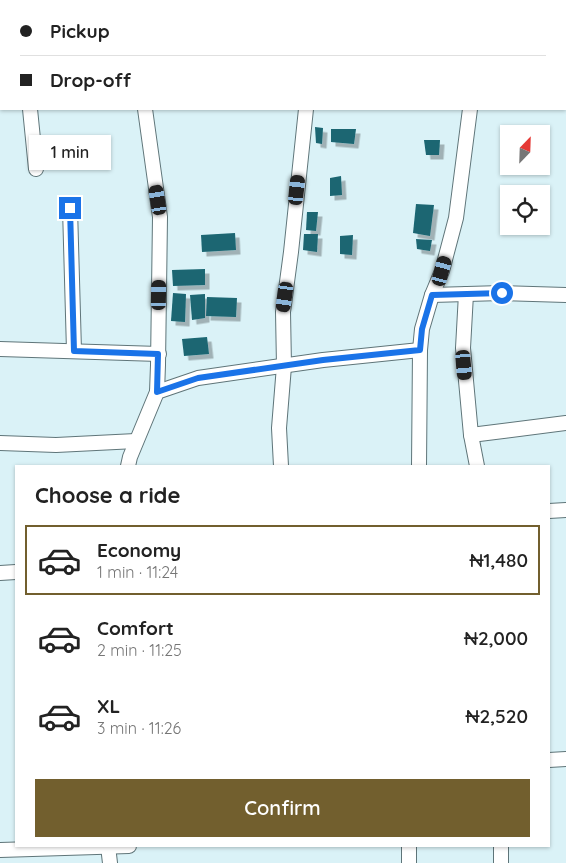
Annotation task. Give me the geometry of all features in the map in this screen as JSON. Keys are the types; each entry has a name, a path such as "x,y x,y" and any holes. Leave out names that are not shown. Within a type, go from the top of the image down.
{"street":[{"path":"30,110 36,169"},
{"path":"128,465 136,441 157,392 160,217 145,110"},
{"path":"281,465 279,428 284,366 283,312 292,252 306,110"},
{"path":"419,465 420,350 422,329 432,295 442,271 456,218 470,110"},
{"path":"70,208 74,351"},
{"path":"432,295 502,293 566,295"},
{"path":"466,294 463,348 471,435 477,465"},
{"path":"0,349 158,354"},
{"path":"157,392 198,378 323,360 420,350"},
{"path":"471,435 566,423"},
{"path":"0,444 56,445 136,441"},
{"path":"550,511 566,510"},
{"path":"0,572 15,572"},
{"path":"550,760 566,759"},
{"path":"0,850 108,847 110,863"},
{"path":"409,847 409,863"},
{"path":"501,847 501,863"}],"building":[{"path":"315,127 323,128 322,144 316,143"},
{"path":"331,129 356,129 354,144 331,142"},
{"path":"424,140 440,140 439,155 426,155"},
{"path":"341,176 342,195 330,196 330,178"},
{"path":"416,204 434,205 430,236 413,233"},
{"path":"307,212 318,212 316,231 306,230"},
{"path":"235,233 236,250 202,252 201,235"},
{"path":"304,234 318,234 317,252 303,250"},
{"path":"353,235 352,255 340,254 340,236"},
{"path":"416,239 432,240 430,251 417,249"},
{"path":"205,269 205,285 173,286 172,270"},
{"path":"173,293 186,294 185,322 171,321"},
{"path":"205,294 205,318 192,320 190,295"},
{"path":"207,297 237,298 236,317 206,316"},
{"path":"207,337 209,354 184,356 182,339"}],"route":[{"path":"70,208 74,351 158,354 157,392 198,378 323,360 420,350 422,329 432,295 502,293"}]}
